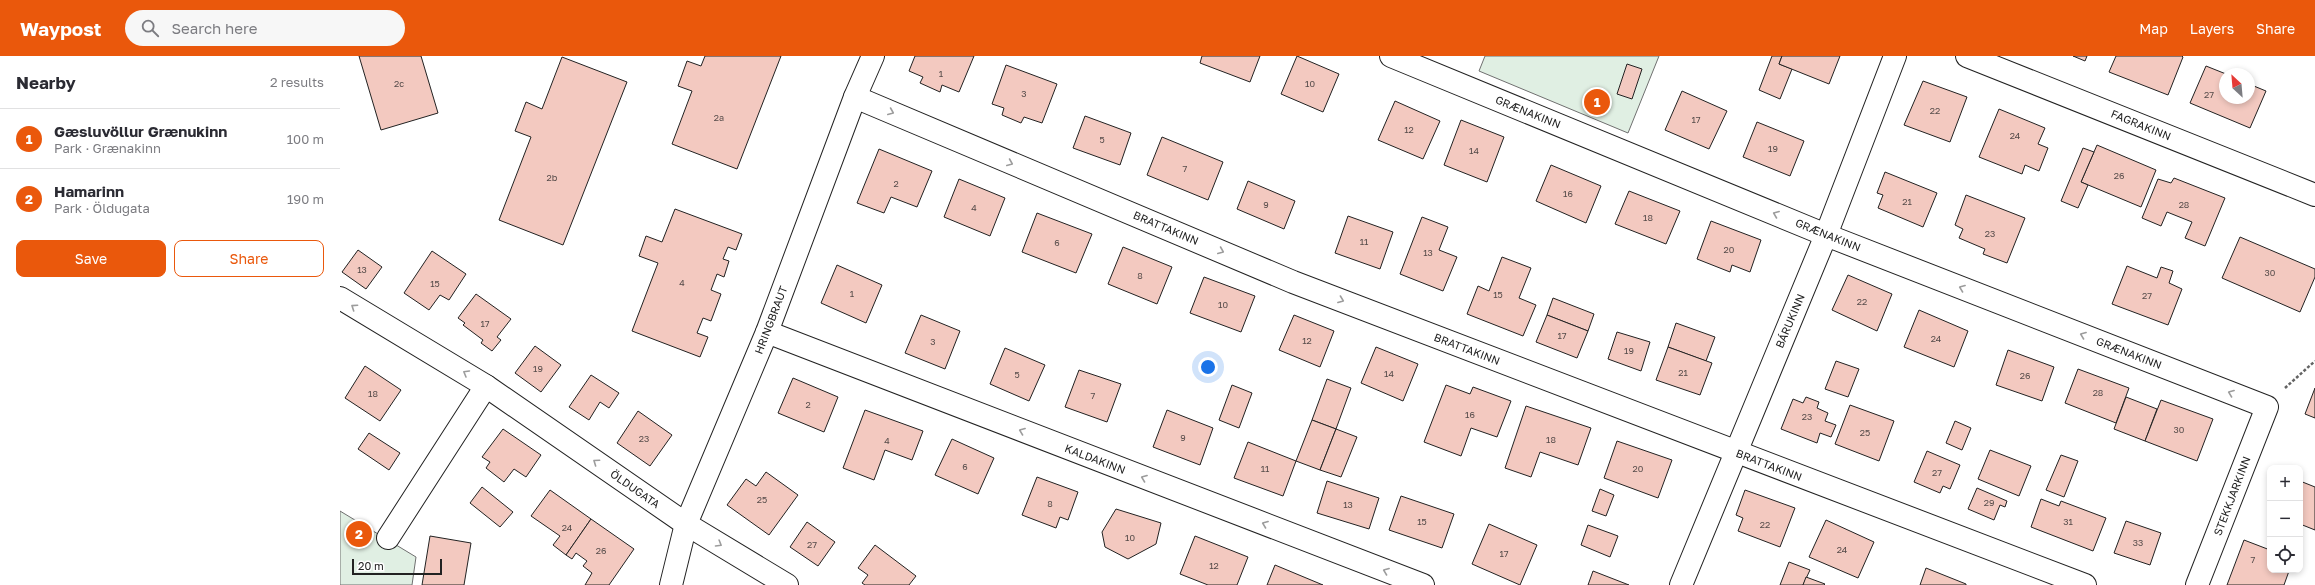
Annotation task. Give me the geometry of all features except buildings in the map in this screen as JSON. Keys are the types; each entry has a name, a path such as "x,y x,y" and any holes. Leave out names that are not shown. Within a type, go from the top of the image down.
{"street":[{"name":"HRINGBRAUT","path":"671,585 686,524 767,332 855,97 873,56"},
{"name":"GRÆNAKINN","path":"1391,56 1826,235 2267,407"},
{"name":"BÁRUKINN","path":"1681,585 1826,235 1895,56"},
{"name":"FAGRAKINN","path":"1967,56 2315,194"},
{"name":"BRATTAKINN","path":"855,97 1293,282 2085,585"},
{"name":"ÖLDUGATA","path":"340,298 486,386 686,524 787,585"},
{"name":"KALDAKINN","path":"767,332 1423,585"},
{"path":"388,538 486,386"},
{"name":"STEKKJARKINN","path":"2197,585 2267,407"}],"path":[{"path":"2267,407 2300,373 2315,361"}],"green space":[{"path":"1485,56 1659,56 1628,133 1479,71"},
{"path":"340,511 416,557 412,585 340,585"}],"place":[{"name":"Gæsluvöllur Grænukinn","path":"1597,102"},
{"name":"Hamarinn","path":"359,534"}]}
